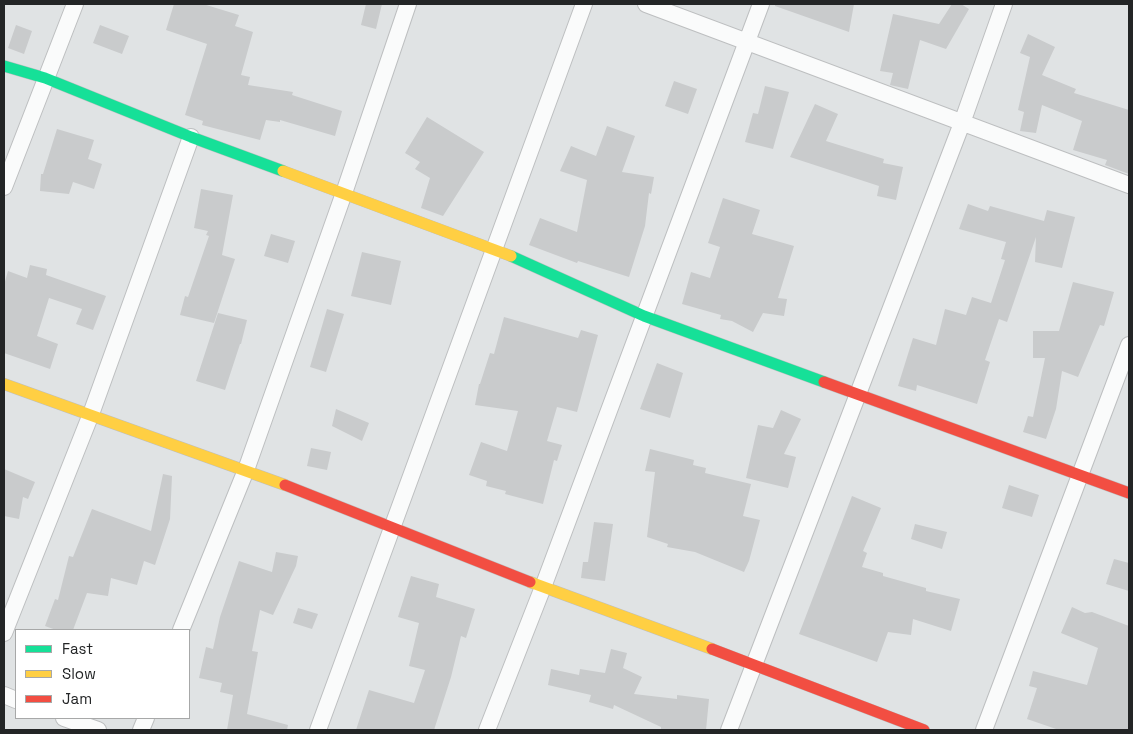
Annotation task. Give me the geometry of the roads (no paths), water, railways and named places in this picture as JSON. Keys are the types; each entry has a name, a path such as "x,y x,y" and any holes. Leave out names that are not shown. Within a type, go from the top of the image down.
{"street":[{"path":"4,187 75,4"},
{"path":"182,629 246,470 344,193 408,4"},
{"path":"318,730 496,249 584,4"},
{"path":"646,4 1129,185"},
{"path":"487,730 543,587 760,4"},
{"path":"729,730 962,123 1004,4"},
{"path":"4,66 45,78 191,137 496,249 644,316 1129,492"},
{"path":"4,633 91,414 191,137"},
{"path":"984,730 1129,345"},
{"path":"4,384 246,470 543,587 924,730"},
{"path":"67,719 98,730"}]}
